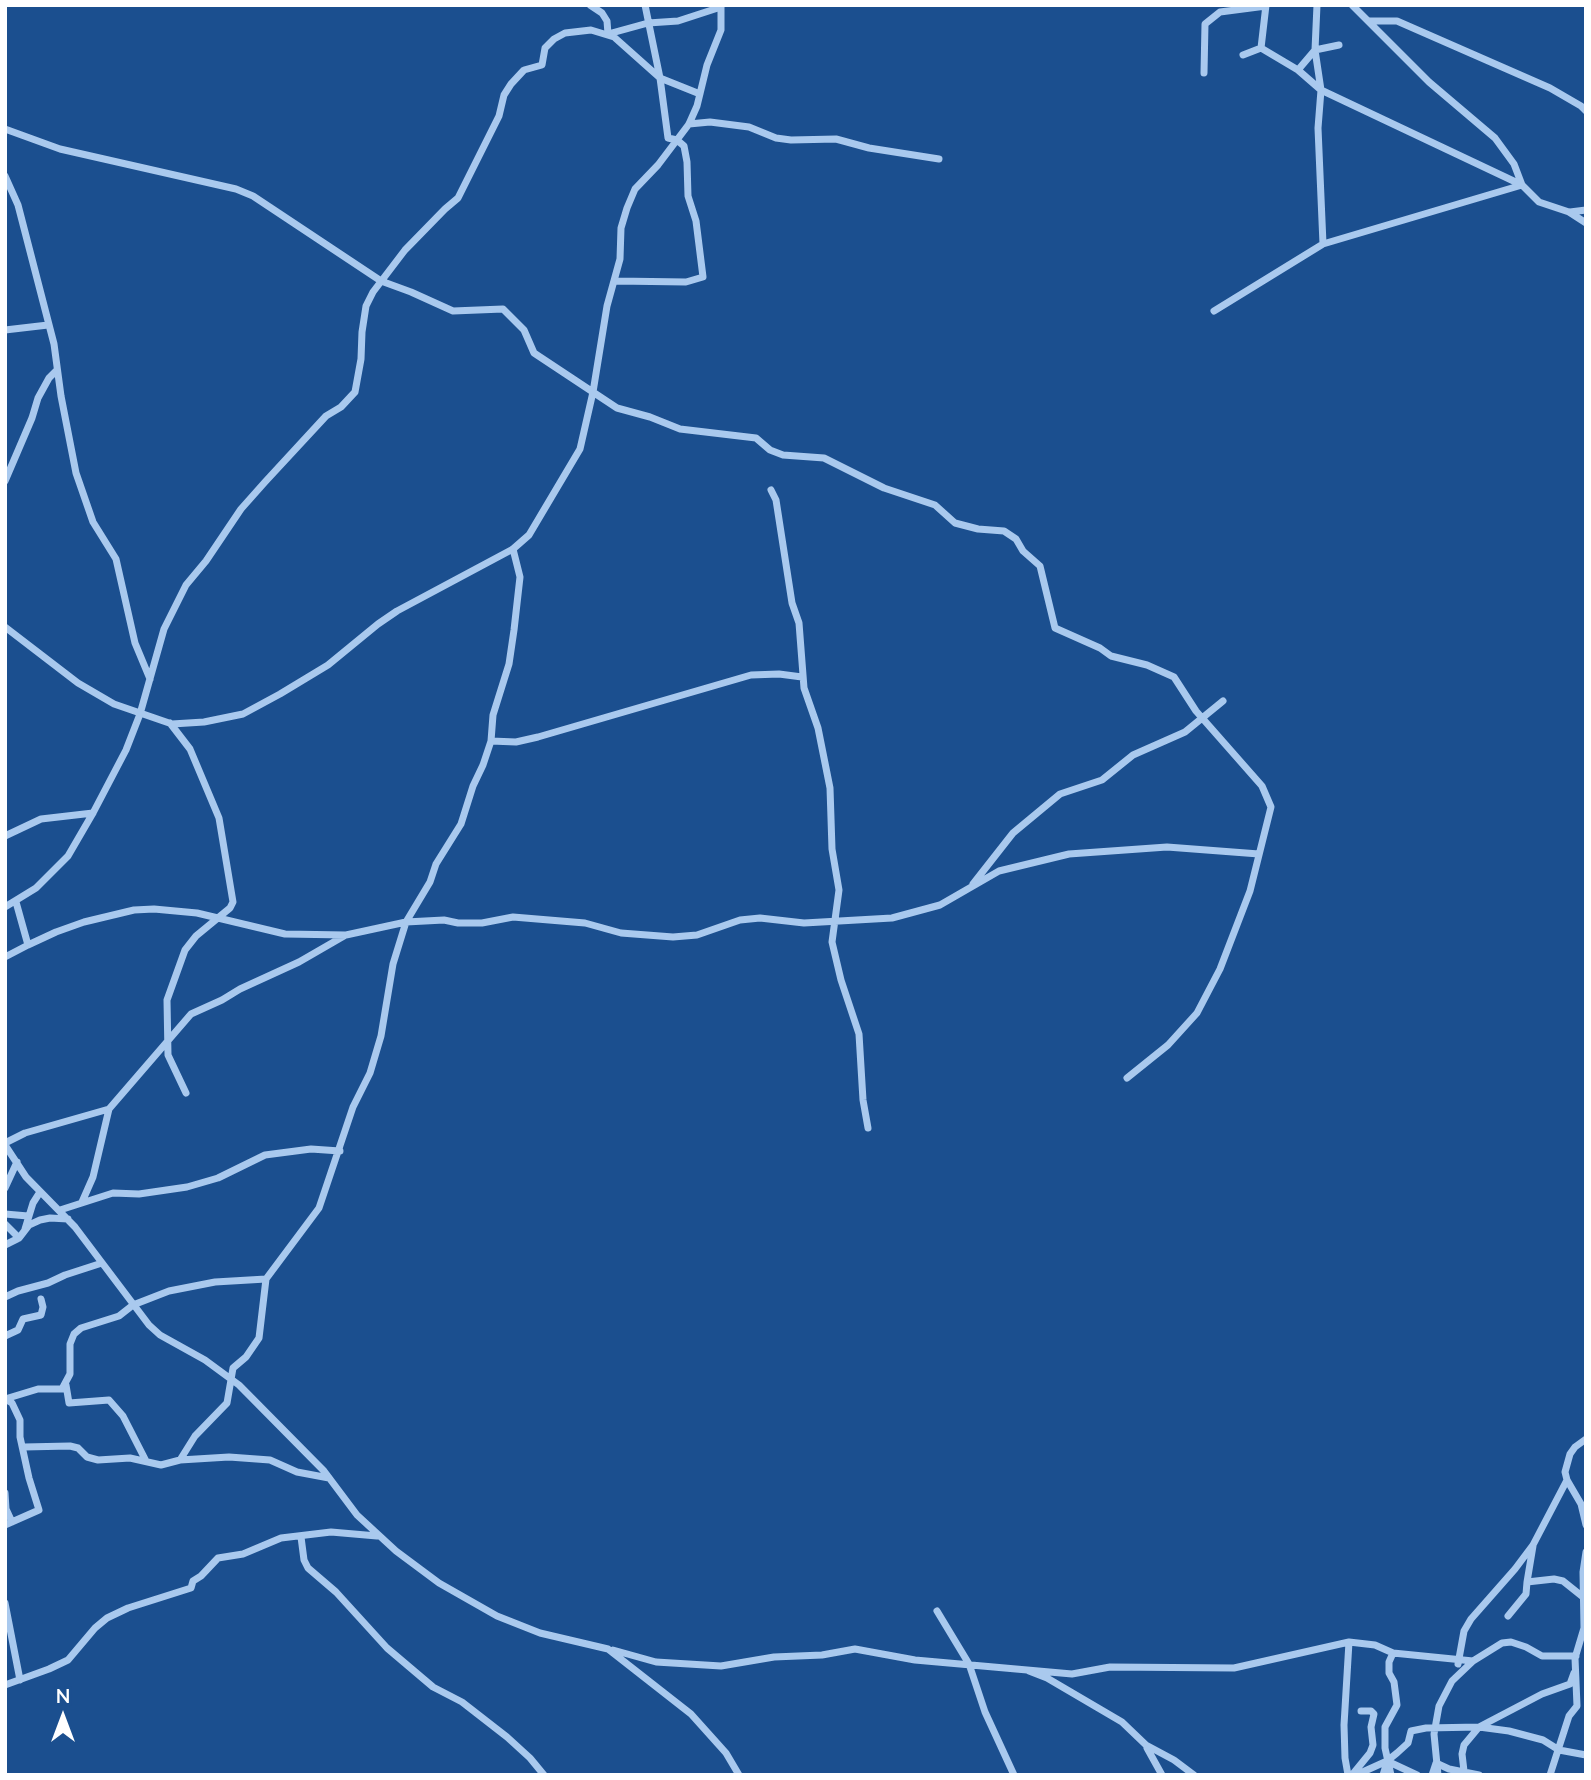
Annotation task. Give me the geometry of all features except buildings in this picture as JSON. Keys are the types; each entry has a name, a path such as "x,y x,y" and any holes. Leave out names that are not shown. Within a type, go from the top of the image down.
{"street":[{"path":"590,5 603,13 608,34 660,78 700,94"},
{"path":"615,281 685,282 703,277 696,221 688,196 684,146 677,140 668,138 660,78 645,5"},
{"path":"1317,5 1315,50 1321,90 1318,128 1323,244"},
{"path":"1352,5 1429,82 1495,138 1514,164 1522,185"},
{"path":"5,626 78,683 114,704 140,714 170,723 204,722 243,714 328,665 397,611 513,549 529,536 580,449 593,392 605,316 620,259 621,228 635,189 658,165 689,124 721,30 721,6 678,21 648,23 608,34 584,30 565,33 545,48 542,65 524,70 511,84 504,95 490,136 469,172 458,198 405,250 366,306 355,392 341,407 326,416 241,509 206,561 186,585 164,629 140,714 93,813 68,856 36,888 5,907"},
{"path":"1204,73 1205,24 1220,12 1266,6 1261,48"},
{"path":"1370,21 1397,21 1550,88 1584,108"},
{"path":"1298,70 1315,50 1339,45"},
{"path":"1243,55 1261,48"},
{"path":"1261,48 1298,70 1321,90 1522,185 1539,202 1569,212 1586,223"},
{"path":"689,124 710,122 749,127 776,138 791,140 836,139 869,148 939,159"},
{"path":"5,129 60,149 236,189 253,196 381,281 453,312 503,309 524,330 534,353 617,408 680,429 756,438 770,450 783,455 824,458 884,488 935,505 955,523 978,529 1004,531 1016,539 1023,551 1040,566 1055,628 1100,648 1111,656 1147,665 1174,677 1203,718 1262,786 1271,807 1250,891 1220,969 1197,1013 1168,1045 1127,1078"},
{"path":"5,176 18,205 57,357 57,370 76,473 93,522 116,559 135,643 150,679"},
{"path":"1214,311 1323,244 1522,185"},
{"path":"1569,212 1586,210"},
{"path":"5,330 48,325"},
{"path":"5,481 38,398 49,378 57,370"},
{"path":"771,490 779,513 792,603 799,623 803,677 818,728 830,788 832,849 839,880 832,942 861,1046 863,1100 868,1128"},
{"path":"180,1460 195,1436 227,1403 233,1368 246,1357 259,1338 266,1279 319,1208 353,1107 370,1073 389,999 393,964 406,922 430,882 436,864 461,824 491,741 493,715 509,664 518,600 520,577 513,549"},
{"path":"491,741 516,742 538,737 751,675 803,677"},
{"path":"968,891 1013,833 1059,794 1102,780 1133,755 1185,732 1223,701"},
{"path":"170,723 190,749 219,818 233,902 230,908 196,936 179,966 167,1000 168,1055 186,1093"},
{"path":"5,836 41,819 93,813"},
{"path":"5,957 56,932 134,910 172,909 218,917 285,934 346,935 406,922 444,920 482,923 513,917 584,923 621,933 673,937 697,935 740,920 760,918 804,923 892,918 940,905 999,871 1069,854 1167,847 1259,854"},
{"path":"16,902 28,945"},
{"path":"82,1202 93,1177 109,1109 191,1014 299,962 346,935"},
{"path":"109,1109 25,1133 5,1144 26,1177 69,1219 149,1325 160,1335 205,1360 231,1379 330,1478 357,1515 379,1536 417,1568 480,1608 540,1633 656,1662 721,1666 774,1657 822,1655 855,1649 915,1660 1072,1674 1110,1667 1234,1668 1349,1642 1375,1645 1393,1653 1473,1661"},
{"path":"60,1210 113,1193 139,1194 187,1187 218,1178 265,1155 311,1149 340,1151"},
{"path":"5,1188 17,1162"},
{"path":"5,1245 19,1238 40,1192"},
{"path":"5,1214 28,1216"},
{"path":"24,1229 50,1218 69,1219"},
{"path":"5,1224 19,1238"},
{"path":"5,1297 102,1263"},
{"path":"5,1399 38,1390 62,1389 70,1374 70,1344 80,1328 120,1316 133,1305 169,1291 215,1282 266,1279"},
{"path":"5,1336 18,1330 23,1319 41,1315 41,1299"},
{"path":"66,1385 69,1403 109,1400 116,1406 146,1461"},
{"path":"5,1399 12,1403 19,1415 29,1478 39,1510 8,1523 5,1493"},
{"path":"1586,1439 1575,1447 1566,1464 1567,1480 1581,1504 1586,1525"},
{"path":"24,1447 70,1446 98,1460 130,1458 162,1465 180,1460 229,1457 270,1460 297,1472 330,1478"},
{"path":"1457,1675 1464,1631 1533,1545 1567,1480"},
{"path":"5,1685 68,1660 94,1628 107,1618 128,1608 191,1588 193,1581 218,1558 243,1554 281,1538 331,1532 379,1536"},
{"path":"301,1536 304,1560 308,1568 336,1592 387,1648 433,1687 462,1702 507,1737 543,1770 544,1775"},
{"path":"1508,1616 1526,1594 1533,1545"},
{"path":"1550,1775 1569,1716 1577,1706 1576,1656 1584,1628 1586,1552"},
{"path":"1527,1582 1554,1579 1563,1581 1583,1597"},
{"path":"5,1603 20,1680"},
{"path":"937,1611 969,1664 985,1712 1014,1775"},
{"path":"1349,1642 1344,1725 1352,1775"},
{"path":"1438,1775 1435,1729 1439,1706 1457,1675 1473,1661 1495,1645 1511,1642 1542,1656 1576,1656"},
{"path":"608,1648 691,1714 726,1753 739,1775"},
{"path":"1391,1775 1387,1761 1385,1727 1397,1705 1394,1682 1389,1673 1389,1662 1393,1653"},
{"path":"1021,1668 1047,1678 1122,1722 1146,1745 1194,1775"},
{"path":"1466,1773 1462,1754 1464,1745 1479,1727 1542,1694 1570,1684 1576,1668"},
{"path":"1352,1775 1370,1753 1373,1745 1371,1727 1374,1714 1371,1711 1361,1711"},
{"path":"1352,1775 1387,1761 1408,1743 1411,1731 1479,1727 1509,1731 1543,1740 1559,1750 1586,1755"},
{"path":"1146,1745 1162,1775"},
{"path":"1383,1775 1387,1761"},
{"path":"1387,1761 1417,1775"},
{"path":"1436,1763 1449,1769 1479,1775"},
{"path":"1432,1775 1436,1763"}]}
